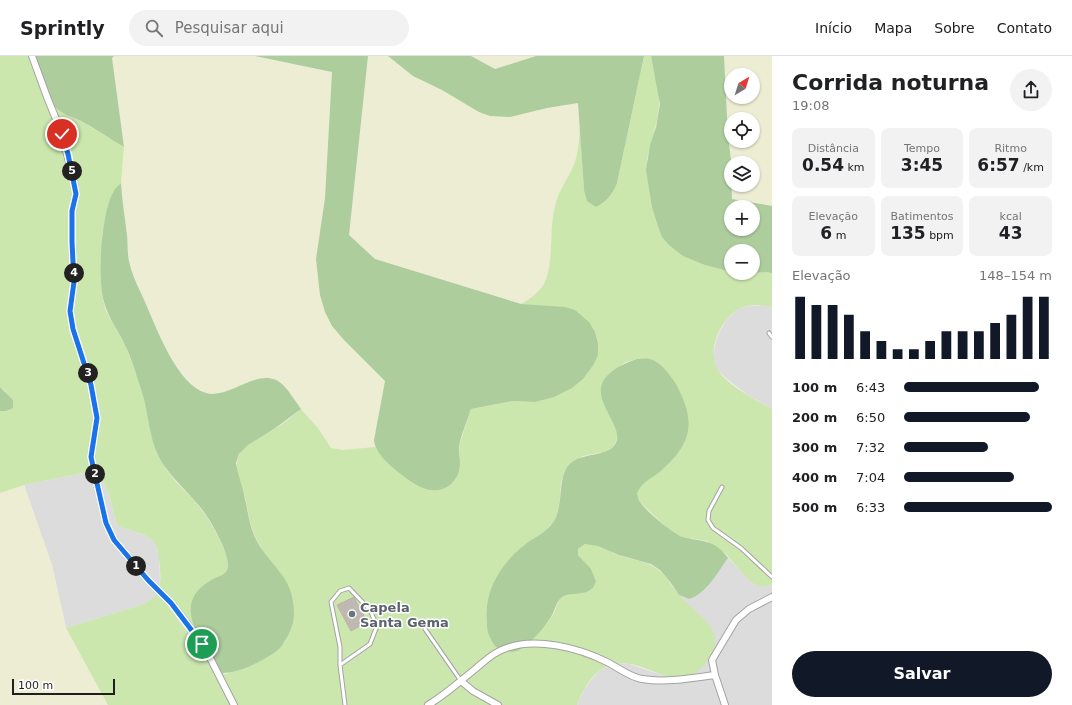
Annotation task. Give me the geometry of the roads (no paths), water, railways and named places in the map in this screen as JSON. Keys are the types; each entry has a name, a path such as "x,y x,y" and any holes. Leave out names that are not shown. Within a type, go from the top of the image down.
{"street":[{"path":"32,56 62,134 76,194 72,211 74,282 70,311 73,329 94,398 97,418 91,457 106,523 114,540 148,580 171,603 202,644 234,705"},
{"path":"725,705 715,675 712,660 736,620 749,609 772,597"},
{"path":"428,705 461,681 494,653 518,644 543,644 592,654 629,675 642,679 660,680 715,675"},
{"path":"461,681 498,705"}],"lane":[{"path":"769,333 772,337"},
{"path":"722,487 709,511 708,520 713,528 741,548 772,577"},
{"path":"340,665 370,644 377,626 370,610 349,588 340,592 332,602 340,648 340,665 345,705"},
{"path":"425,628 461,681"}],"place":[{"name":"Capela Santa Gema","path":"352,614"}]}
